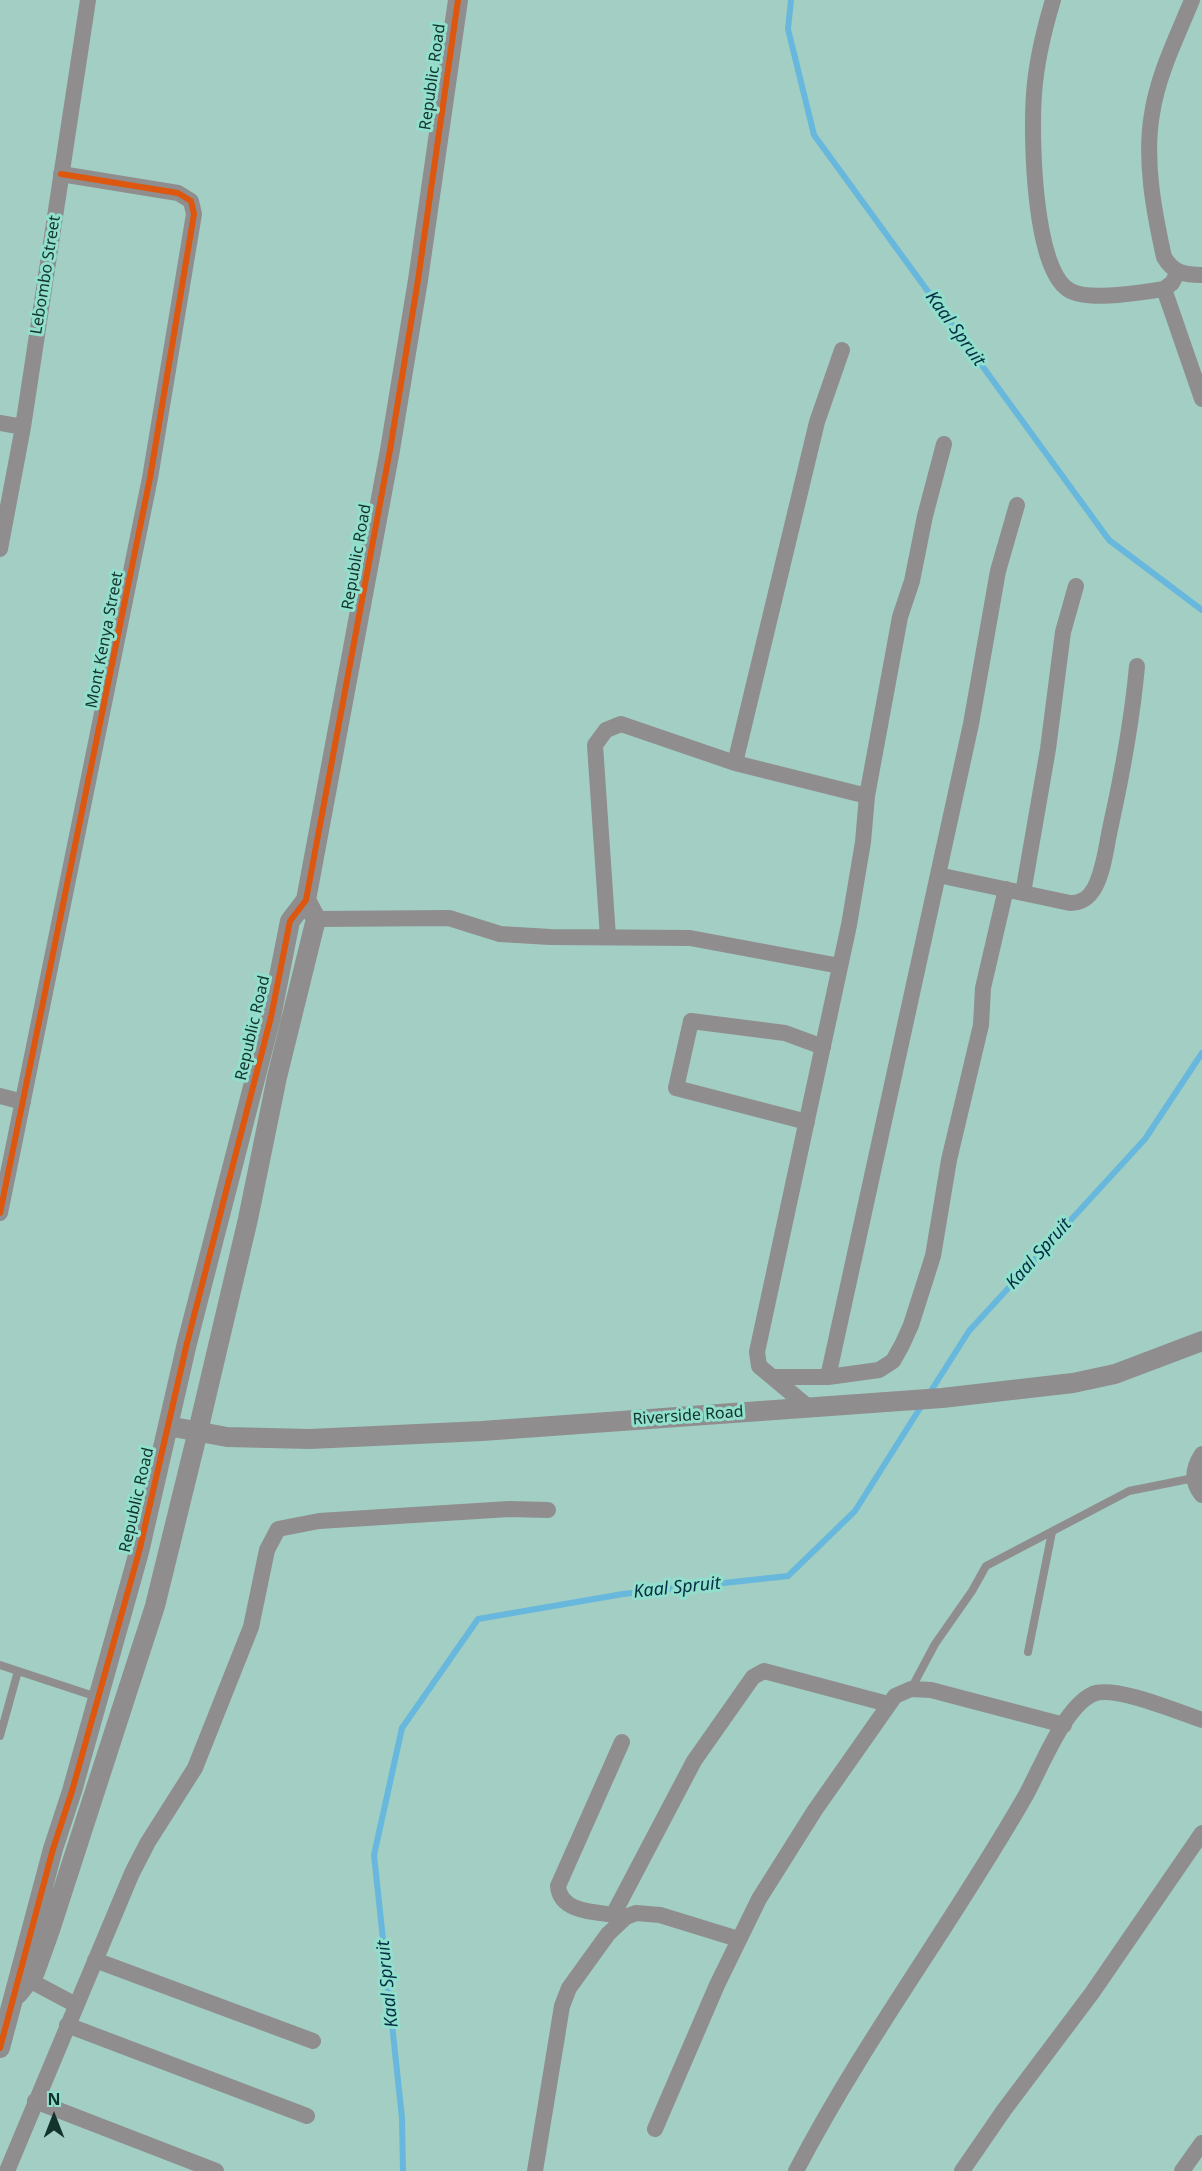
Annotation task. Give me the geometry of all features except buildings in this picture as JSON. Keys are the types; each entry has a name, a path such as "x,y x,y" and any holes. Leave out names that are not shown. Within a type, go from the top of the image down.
{"street":[{"name":"Lebombo Street","path":"0,549 23,427 88,0"},
{"name":"Republic Road","path":"1,2045 16,1996 20,1966 136,1563 186,1343 271,1017 290,921 306,900 392,439 418,280 458,0"},
{"path":"1053,0 1034,92 1033,126 1039,214 1047,260 1061,285 1072,292 1090,295 1164,289 1172,283 1178,272"},
{"path":"1192,0 1160,80 1150,133 1149,152 1161,240 1169,266 1178,272 1202,275"},
{"name":"Mont Kenya Street","path":"0,1213 148,490 194,214 191,201 178,193 61,174"},
{"path":"1164,289 1202,399"},
{"path":"735,763 817,422 842,350"},
{"path":"0,423 23,427"},
{"path":"808,1407 759,1366 757,1352 840,966 863,842 867,796 900,617 912,581 920,534 944,444"},
{"path":"828,1377 985,656 998,571 1017,505"},
{"path":"772,1377 828,1377 879,1370 893,1361 911,1325 933,1256 949,1160 981,1025 983,988 1015,891 1048,748 1063,632 1076,586"},
{"path":"938,875 1081,903 1095,888 1118,791 1132,717 1137,666"},
{"path":"608,937 595,745 606,729 621,724 735,763 867,796"},
{"path":"306,900 316,919 449,918 500,934 690,938 719,941 840,966"},
{"name":"Republic Road","path":"16,1996 35,1972 131,1683 154,1606 248,1219 277,1077 316,919"},
{"path":"807,1122 676,1088 691,1021 785,1033 823,1047"},
{"path":"0,1096 23,1102"},
{"name":"Riverside Road","path":"168,1426 245,1438 310,1440 482,1431 942,1398 1073,1383 1126,1370 1202,1341"},
{"path":"1202,1454 1195,1466 1194,1478 1196,1489 1202,1495"},
{"path":"9,2170 67,2025 148,1842 195,1768 251,1627 267,1550 278,1529 319,1521 509,1509 548,1510"},
{"path":"535,2171 556,2027 569,1988 619,1916 694,1761 753,1677 765,1671 888,1704"},
{"path":"655,2129 738,1939 783,1859 895,1696 910,1689 941,1692 1064,1725"},
{"path":"796,2171 844,2083 1017,1810 1064,1725 1084,1700 1103,1692 1123,1695 1202,1720"},
{"path":"622,1742 558,1886 559,1896 566,1904 619,1916 636,1913 660,1915 738,1939"},
{"path":"962,2171 1004,2110 1092,1993 1202,1833"},
{"path":"95,1960 313,2041"},
{"path":"29,1980 76,2005"},
{"path":"67,2025 307,2116"},
{"path":"35,2101 216,2171"},
{"path":"1182,2171 1202,2144"}],"lane":[{"path":"910,1689 934,1644 972,1591 986,1566 1130,1491 1194,1478"},
{"path":"1028,1652 1052,1532"},
{"path":"0,1665 97,1697"},
{"path":"0,1736 18,1671"}],"waterway":[{"name":"Kaal Spruit","path":"791,0 788,29 814,135 1109,540 1202,610"},
{"name":"Kaal Spruit","path":"929,1394 969,1331 1145,1139 1202,1053"},
{"name":"Kaal Spruit","path":"403,2171 402,2118 374,1855 402,1728 478,1619 623,1594 788,1576 855,1511 922,1405"}],"cycle path":[{"path":"0,2048 53,1849 72,1791 139,1552 187,1343 271,1017 290,921 306,900 390,450 418,280 458,0"},
{"path":"0,1213 150,478 194,214 191,201 178,193 61,174"}]}
